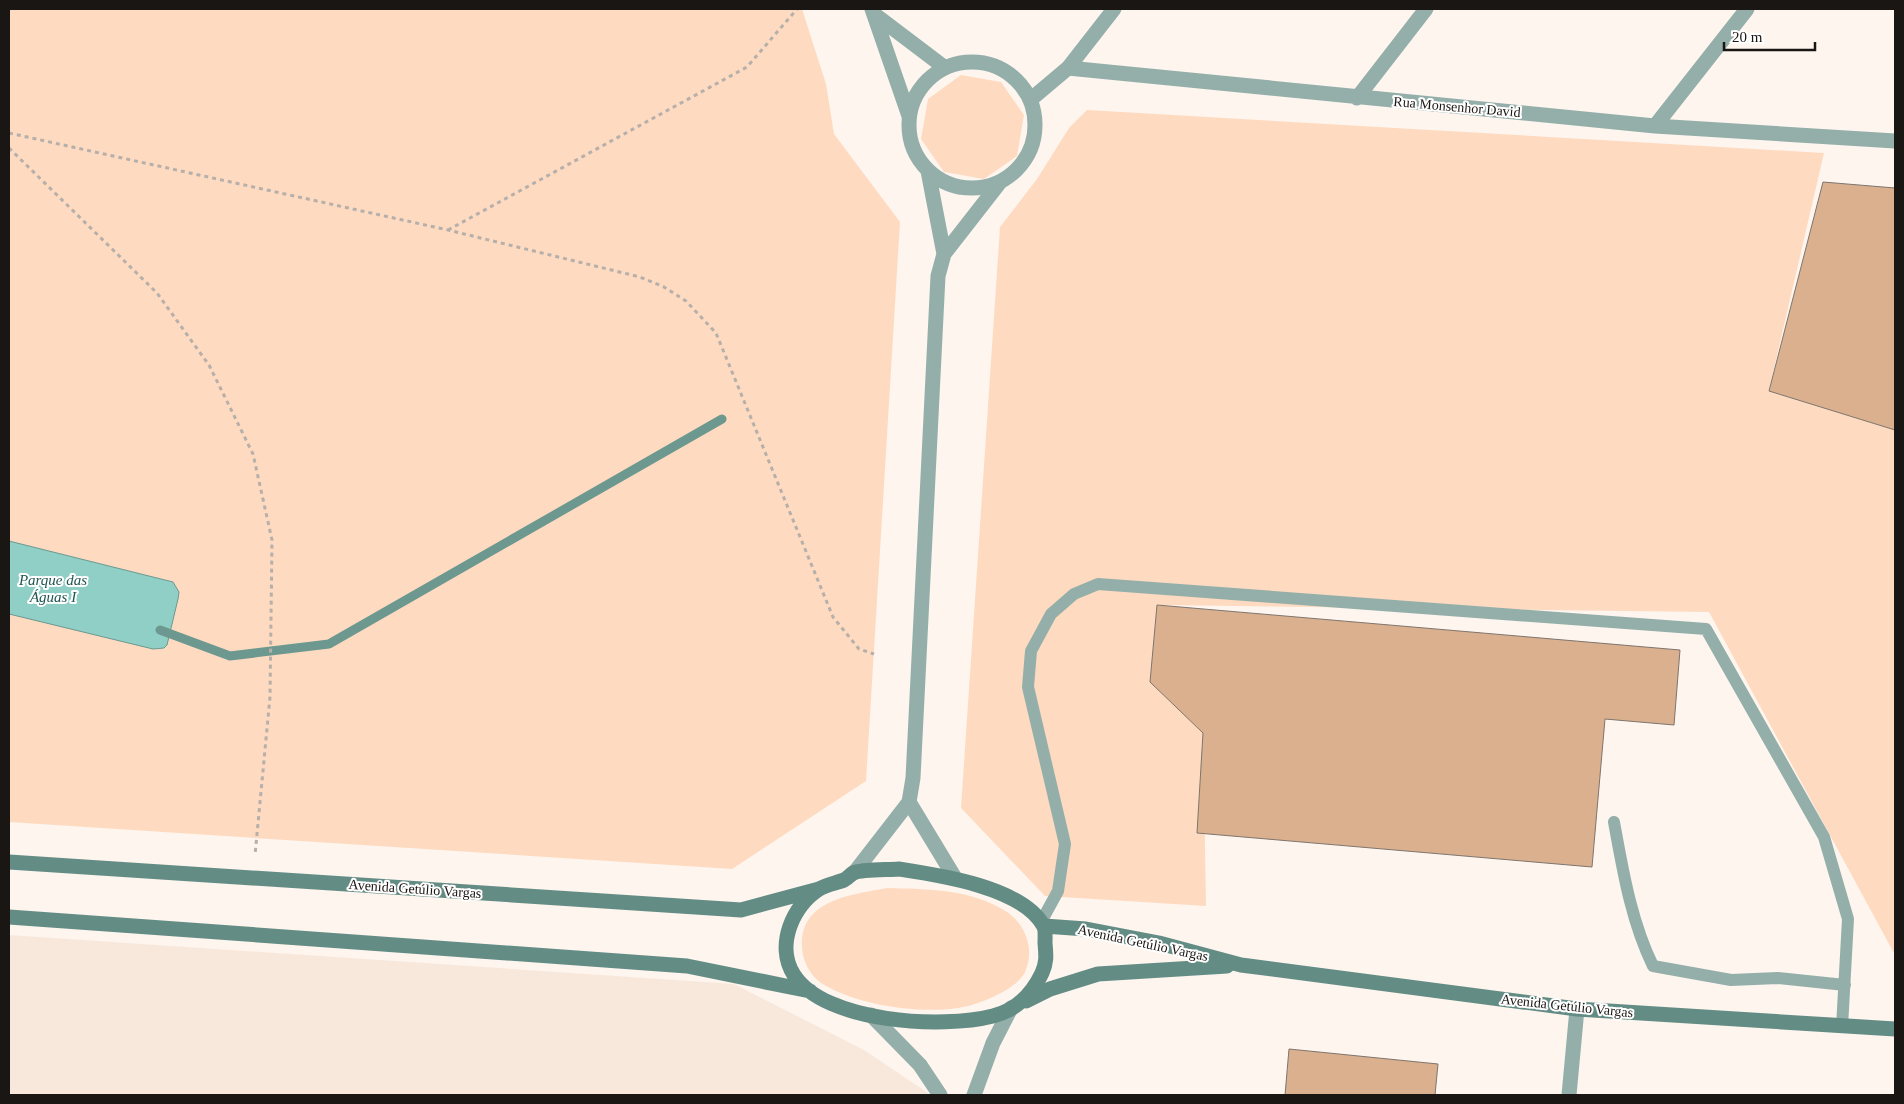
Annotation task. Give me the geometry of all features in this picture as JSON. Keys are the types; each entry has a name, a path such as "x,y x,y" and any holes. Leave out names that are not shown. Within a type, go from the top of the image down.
{"main road":[{"name":"Avenida Getúlio Vargas","path":"9,862 741,910 819,889 847,879 854,873"},
{"path":"854,873 898,869 955,878 991,890 1026,906 1042,924 1046,963 1036,984 1016,1006"},
{"path":"810,991 794,974 787,956 786,944 788,929 798,910 819,889"},
{"path":"9,917 687,966 810,991"},
{"name":"Avenida Getúlio Vargas","path":"1042,924 1086,929 1159,943 1241,965 1577,1009 1895,1029"},
{"name":"Avenida Getúlio Vargas","path":"810,991 839,1006 871,1015 943,1023 995,1016 1050,990 1098,974 1241,965"}],"street":[{"path":"1030,100 1068,68 1114,9"},
{"path":"1357,98 1426,9"},
{"path":"1655,126 1747,9"},
{"path":"873,11 944,67"},
{"path":"873,11 909,116"},
{"path":"854,873 909,802 913,778 938,276 944,254 1001,181 1016,170 1027,156 1034,138 1035,120 1030,100 1014,78 1003,70 984,62 964,62 944,67 923,85 915,96 909,116 909,136 916,155 928,171 945,182 965,188 983,187 1001,181"},
{"name":"Rua Monsenhor David","path":"1068,68 1655,126 1895,141"},
{"path":"928,171 944,254"},
{"path":"909,802 955,878"},
{"path":"974,1095 993,1043 1016,1006"},
{"path":"1569,1095 1577,1009"},
{"path":"871,1015 920,1065 940,1095"}],"lane":[{"path":"1042,924 1058,891 1065,844 1028,687 1031,651 1051,614 1074,594 1098,584 1706,629 1824,838 1848,919 1842,1026"},
{"path":"1614,822 1640,940 1653,966 1730,980 1778,978 1844,985"}],"path":[{"path":"448,230 747,67 797,9"},
{"path":"9,133 448,230 640,278 664,288 686,301 716,333 833,617 859,649 874,654"},
{"path":"9,148 157,293 209,365 253,454 272,540 270,697 253,878"}],"shaded area":[{"path":"9,9 802,9 826,84 834,134 900,222 866,781 732,869 9,822"},
{"path":"961,75 1001,82 1024,115 1017,156 984,179 944,172 921,139 928,99"},
{"path":"1087,110 1824,153 1769,390 1895,430 1895,955 1709,612 1157,605 1150,682 1203,733 1206,906 1045,896 961,808 1000,227 1037,179 1069,128"},
{"path":"887,888 934,890 964,895 993,904 1007,912 1014,917 1027,939 1029,955 1025,972 1015,984 1000,994 968,1006 933,1010 893,1007 873,1003 853,998 821,983 810,972 802,948 803,932 809,919 818,910 843,897"},
{"path":"9,935 734,984 864,1050 931,1095 9,1095"}],"water":[{"name":"Parque das Águas I","path":"9,541 173,582 179,592 167,645 164,648 153,649 9,614"}],"building":[{"path":"1823,182 1895,188 1895,430 1769,391"},
{"path":"1157,605 1680,650 1674,725 1605,719 1592,867 1197,833 1203,733 1150,682"},
{"path":"1289,1049 1438,1064 1435,1095 1285,1095"}],"waterway":[{"path":"160,630 230,656 329,644 722,419"}]}
